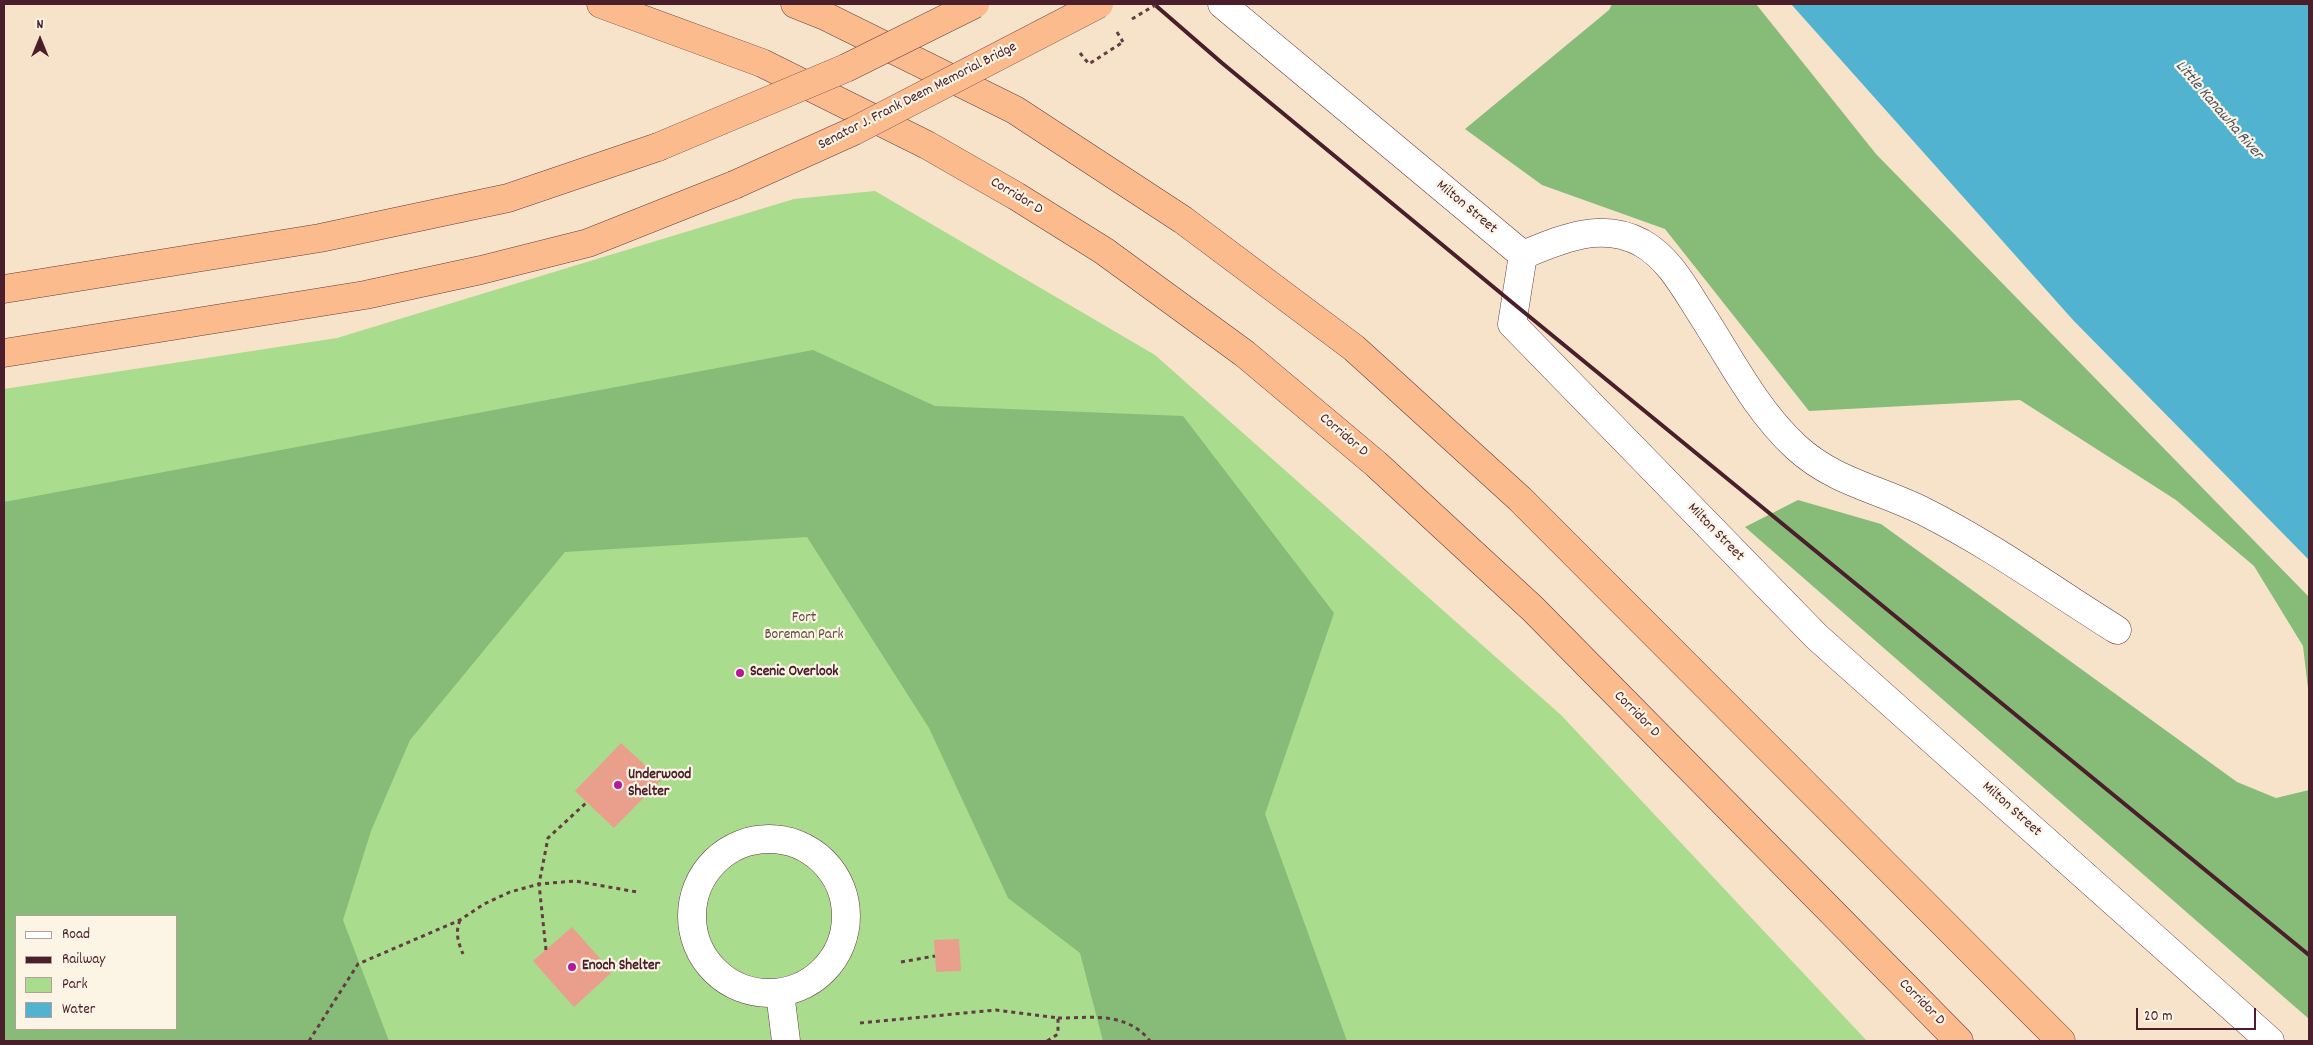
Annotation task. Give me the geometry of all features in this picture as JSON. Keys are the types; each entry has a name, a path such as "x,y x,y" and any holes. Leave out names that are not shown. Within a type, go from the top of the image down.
{"highway":[{"name":"Corridor D","path":"601,4 762,64 927,145 1016,196 1104,251 1245,354 1376,464 1533,609 1959,1041"},
{"path":"795,4 825,16 1015,110 1183,220 1354,348 1520,499 2061,1041"},
{"path":"4,289 320,238 508,198 658,147 846,68 975,4"},
{"name":"Senator J. Frank Deem Memorial Bridge","path":"4,352 365,295 482,270 588,242 734,185 854,131 1099,4"}],"street":[{"name":"Milton Street","path":"1222,4 1523,255 1512,324 1817,637 2270,1041"},
{"path":"1523,255 1560,239 1593,232 1619,234 1643,244 1673,269 1765,414 1796,447 1828,472 1922,511 1964,534 2117,630"},
{"path":"758,840 783,840 806,848 825,862 839,882 846,906 846,930 838,953 824,972 803,986 780,993 753,992 728,982 708,964 695,940 692,914 697,888 711,864 732,848 758,840"},
{"path":"780,993 786,1041"}],"path":[{"path":"1124,24 1156,4"},
{"path":"1077,50 1089,64 1123,42 1116,30"},
{"path":"546,950 540,884 548,838 586,802"},
{"path":"309,1041 358,964 460,920 484,904 510,892 540,884 575,881 637,892"},
{"path":"460,920 457,929 458,942 463,954"},
{"path":"901,962 935,956"},
{"path":"860,1024 996,1010 1058,1018 1100,1016 1136,1027 1150,1041"},
{"path":"1046,1041 1058,1034 1058,1018"}],"green space":[{"path":"1612,4 1756,4 1876,154 2309,597 2309,697 2303,646 2254,566 2176,500 2020,400 1809,411 1665,229 1542,185 1465,129 1609,10"},
{"name":"Fort Boreman Park","path":"875,191 1155,355 1561,715 1867,1041 4,1041 4,389 337,338 794,199"},
{"path":"813,350 935,406 1183,416 1334,613 1265,814 1347,1041 1103,1041 1080,953 1008,898 929,728 807,537 565,552 410,740 371,831 343,920 389,1041 4,1041 4,502"},
{"path":"1798,500 1881,524 2237,782 2276,798 2309,790 2309,1019 1745,527"}],"water":[{"name":"Little Kanawha River","path":"1791,4 2309,4 2309,560 2073,320"}],"building":[{"name":"Underwood Shelter","path":"621,743 661,780 614,828 575,791"},
{"name":"Enoch Shelter","path":"572,927 612,972 574,1007 533,961"},
{"path":"959,939 961,971 936,972 934,940"}],"railway":[{"path":"1154,4 1222,63 1514,304 2309,955"}],"place":[{"name":"Scenic Overlook","path":"740,673"},
{"name":"Underwood Shelter","path":"618,785"},
{"name":"Enoch Shelter","path":"572,967"}]}
